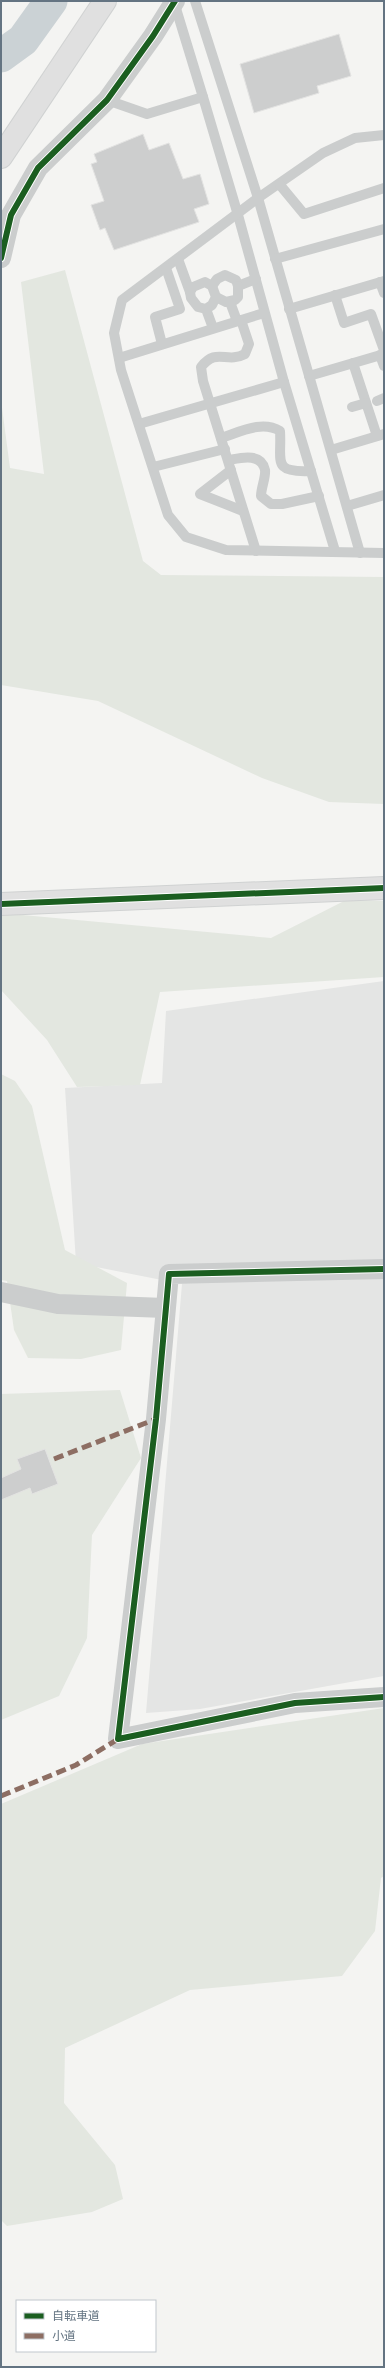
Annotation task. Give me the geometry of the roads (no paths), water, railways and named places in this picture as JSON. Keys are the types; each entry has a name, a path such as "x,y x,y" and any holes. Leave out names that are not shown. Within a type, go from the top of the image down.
{"street":[{"path":"1,157 105,1"},
{"path":"1,258 11,215 38,168 108,100 153,36 174,1"},
{"path":"1,904 384,888"},
{"path":"384,1269 168,1274 156,1419 118,1739 295,1703 384,1697"},
{"path":"1,1292 58,1304 165,1308"}],"lane":[{"path":"174,1 238,215 284,382 335,551"},
{"path":"195,1 258,198 360,553"},
{"path":"108,100 147,114 203,97"},
{"path":"384,135 355,138 323,153 280,185 258,198 238,215 122,300 114,334 119,358 168,515 186,537 226,550 384,553"},
{"path":"280,185 304,214 384,188"},
{"path":"275,260 384,229"},
{"path":"178,259 194,305 206,309"},
{"path":"162,344 155,317 180,309 166,268"},
{"path":"190,292 193,287 205,282 212,286 216,297 221,301 230,302 238,297 238,286 236,280 225,275 217,279 212,286"},
{"path":"238,286 256,279"},
{"path":"290,309 382,281 384,293"},
{"path":"335,295 344,323 371,314 383,353 384,366"},
{"path":"206,309 212,305 216,297"},
{"path":"230,302 249,344 245,354 237,358 217,355 208,359 201,367 203,381 211,402 256,551"},
{"path":"206,309 213,328"},
{"path":"119,358 264,313"},
{"path":"309,376 383,353"},
{"path":"331,450 381,435 366,403 353,363"},
{"path":"139,424 284,382"},
{"path":"352,407 366,403"},
{"path":"222,438 262,426 271,426 280,431 278,454 282,465 292,472 311,471"},
{"path":"153,467 225,449"},
{"path":"243,511 200,494 230,465 249,456 259,460 264,470 261,496 271,504 282,504 319,496"},
{"path":"347,506 384,495"}],"waterway":[{"path":"1,56 23,40 51,1"}]}
